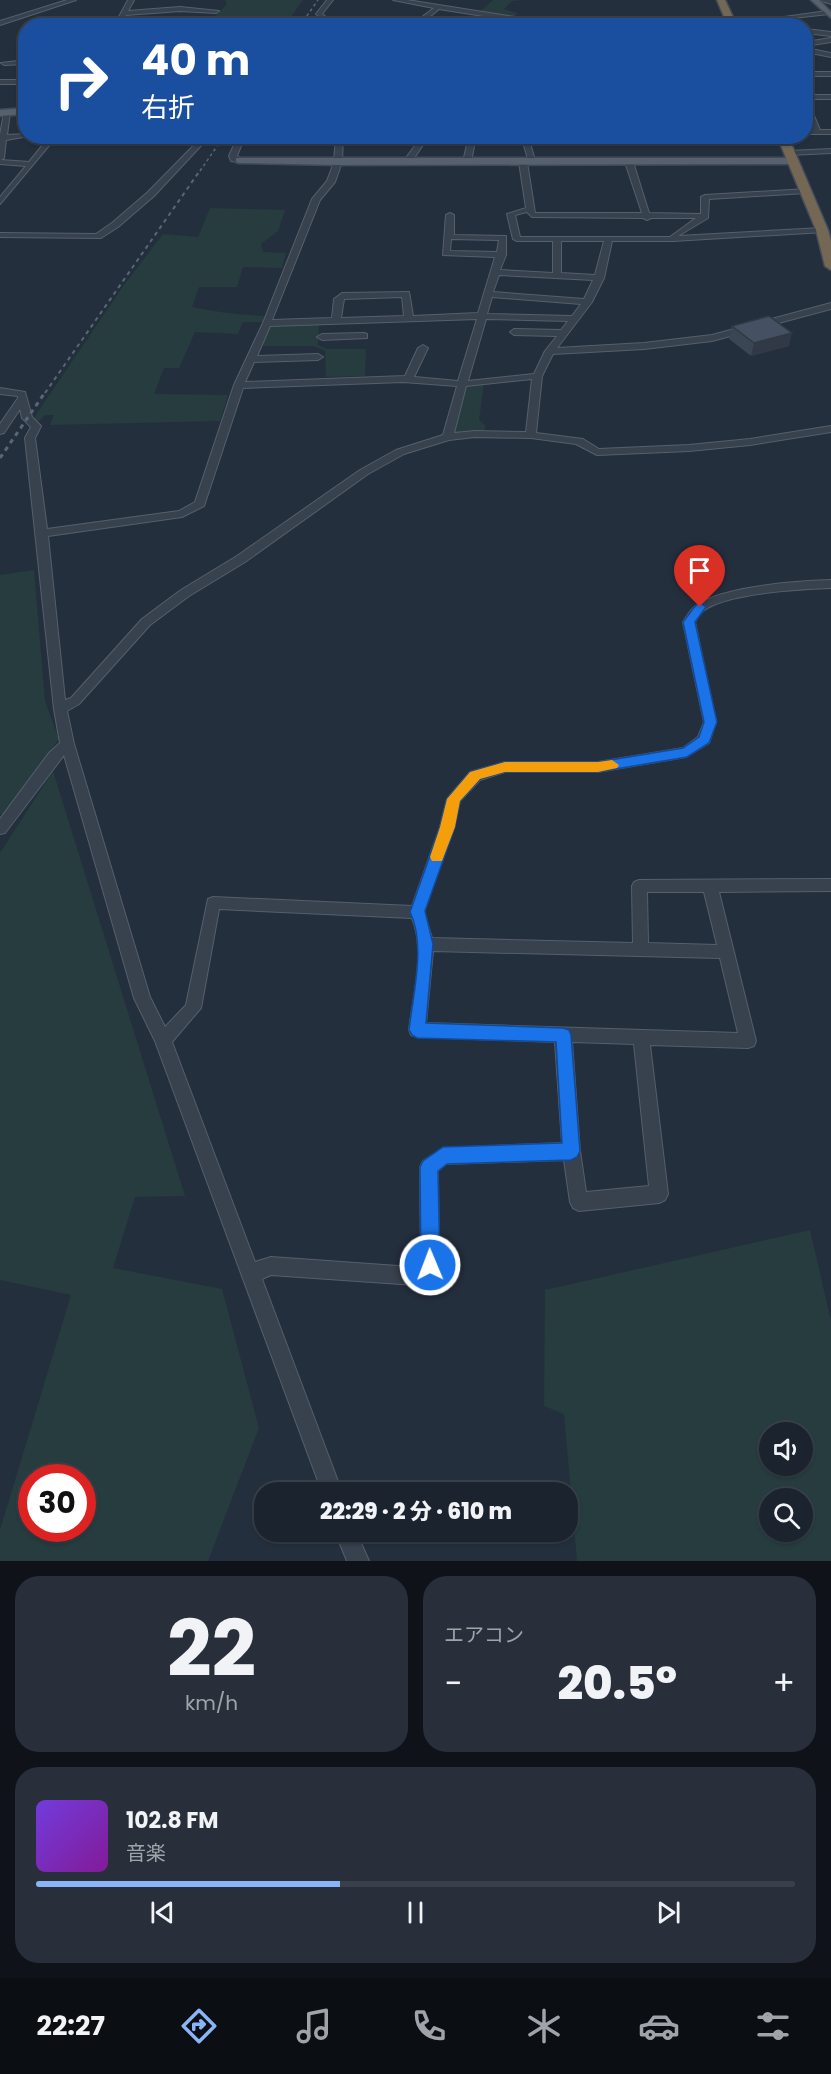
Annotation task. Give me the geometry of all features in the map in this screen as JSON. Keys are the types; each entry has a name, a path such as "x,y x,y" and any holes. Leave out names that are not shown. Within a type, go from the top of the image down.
{"highway":[{"path":"722,0 730,18"},
{"path":"785,144 822,231 831,266"}],"main road":[{"path":"815,0 829,15"},
{"path":"3,112 18,111"},
{"path":"239,160 629,162 791,157"}],"street":[{"path":"46,0 46,9"},
{"path":"18,18 74,0"},
{"path":"324,18 319,14 330,0"},
{"path":"396,0 494,18"},
{"path":"824,0 831,2"},
{"path":"121,18 130,2 140,3"},
{"path":"150,3 160,4"},
{"path":"196,18 197,10 204,5"},
{"path":"428,18 438,7"},
{"path":"125,11 126,13 216,11"},
{"path":"780,18 829,15"},
{"path":"0,24 18,18"},
{"path":"813,32 831,34"},
{"path":"813,44 831,40"},
{"path":"813,48 831,54"},
{"path":"4,63 18,62"},
{"path":"813,74 831,74"},
{"path":"0,82 18,82"},
{"path":"813,97 831,97"},
{"path":"3,112 0,160 32,164"},
{"path":"813,122 817,132"},
{"path":"813,132 831,132"},
{"path":"2,138 18,137"},
{"path":"0,202 48,144"},
{"path":"0,235 98,236 115,225 151,194 199,144"},
{"path":"238,144 233,156 239,160"},
{"path":"42,533 182,514 200,504 240,385 267,323 304,226 316,200 331,182 338,162 339,144"},
{"path":"407,162 420,144"},
{"path":"467,162 471,144"},
{"path":"525,144 532,215 647,218 705,216"},
{"path":"791,157 831,151"},
{"path":"629,162 647,218"},
{"path":"705,216 705,197 806,191"},
{"path":"517,239 512,214 530,209"},
{"path":"450,215 450,237"},
{"path":"674,238 675,235 705,216"},
{"path":"501,255 446,253 447,237 674,238 822,231"},
{"path":"448,437 482,316 498,272 503,238"},
{"path":"557,239 557,276"},
{"path":"531,435 537,376 550,351 588,302 600,278 609,239"},
{"path":"498,272 600,278"},
{"path":"336,321 338,299 342,296 406,294 409,318"},
{"path":"489,294 588,302"},
{"path":"550,351 644,346 712,338 831,306"},
{"path":"267,323 482,316 574,319"},
{"path":"322,337 365,340 363,320"},
{"path":"514,332 563,333"},
{"path":"408,380 423,348"},
{"path":"251,359 318,357"},
{"path":"240,385 408,380 462,384 537,376"},
{"path":"0,391 22,394 27,418 36,426 30,438 60,709 67,744 142,998 163,1040 328,1482"},
{"path":"0,431 23,398"},
{"path":"60,709 75,700 146,622 185,593 241,559 364,472 400,452 448,437 475,434 531,435 579,441 597,452 740,443 831,429"},
{"path":"710,885 748,1041 417,1030 426,944 417,912 447,827 454,799 475,776 505,767 598,767 687,752 704,740 710,722 689,622 700,607 721,599 804,584 831,584"},
{"path":"0,829 54,756 67,744"},
{"path":"641,949 639,886 831,885"},
{"path":"163,1040 194,1008 213,903 417,912"},
{"path":"426,944 727,952"},
{"path":"563,1035 571,1151 579,1202 659,1194 641,1038"},
{"path":"249,1274 271,1266 415,1276 430,1265 429,1167 443,1156 571,1151"},
{"path":"350,1542 358,1561"}],"green space":[{"path":"225,0 303,0 290,18 214,17 227,4"},
{"path":"493,0 523,0 512,1 504,9 517,13 514,18 480,12"},
{"path":"210,208 285,210 278,231 261,244 263,252 286,253 282,268 243,267 237,287 199,287 192,307 264,316 263,322 243,322 238,334 195,332 179,368 164,368 154,394 228,395 220,421 50,425 54,415 45,415 39,421 33,419 124,285 163,234 198,237"},
{"path":"319,324 318,345 327,349 366,349 365,376 326,377 325,351 314,346 261,346 269,326"},
{"path":"484,384 479,420 486,426 483,432 453,435 463,386"},
{"path":"34,570 45,701 59,739 3,815 0,814 0,575"},
{"path":"53,771 185,1196 135,1197 113,1268 222,1289 259,1428 208,1561 0,1561 0,1530 18,1470 18,1542 96,1542 96,1464 20,1464 71,1295 0,1280 0,853"},
{"path":"810,1230 831,1321 831,1561 577,1561 575,1542 578,1542 578,1482 570,1482 564,1414 544,1406 545,1290"}],"building":[{"path":"769,316 792,333 754,343 732,326"}],"railway":[{"path":"306,18 318,0"},
{"path":"200,171 219,144"},
{"path":"45,393 201,169"},
{"path":"0,458 46,391"}],"slow traffic":[{"path":"437,857 454,799 475,776 505,767 612,765"}],"route":[{"path":"430,1265 429,1167 443,1156 571,1151 563,1035 417,1030 426,944 417,912 447,827 454,799 475,776 505,767 598,767 687,752 704,740 710,722 689,622 700,607"}]}
